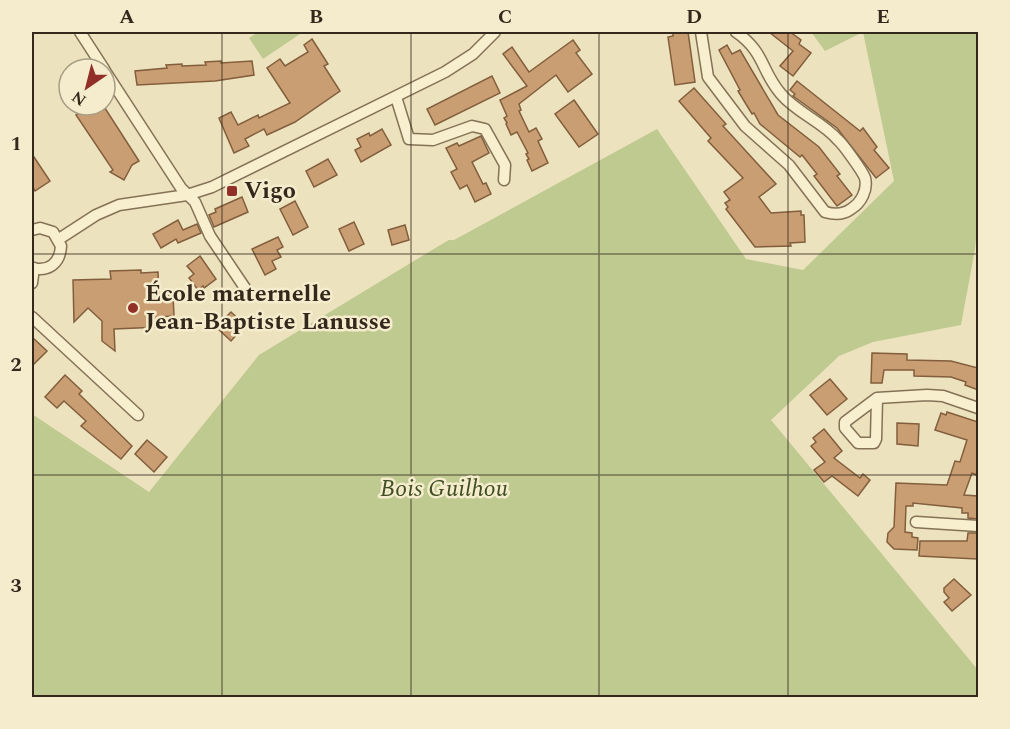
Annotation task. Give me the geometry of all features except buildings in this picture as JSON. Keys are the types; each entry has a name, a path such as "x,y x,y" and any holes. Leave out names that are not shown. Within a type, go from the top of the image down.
{"street":[{"path":"80,32 96,57"},
{"path":"59,239 96,215 119,206 187,195 230,179 460,64 495,32"},
{"path":"701,32 708,76 746,126 789,165 825,213 833,215 846,213 858,204 864,193 865,177 838,139 790,104 775,87 758,51 736,32"},
{"path":"117,90 187,195 195,202 210,236 245,288"},
{"path":"396,97 409,139 433,140 472,126 485,129 505,165 504,180"},
{"path":"32,228 54,232 61,246 58,260 48,268 33,268 32,283"},
{"path":"32,317 138,415"},
{"path":"877,398 944,396 978,408"},
{"path":"916,522 978,526"}],"green space":[{"path":"258,32 299,32 300,34 263,59 249,38"},
{"path":"811,32 863,32 825,51"},
{"name":"Bois Guilhou","path":"863,32 978,32 978,218 975,249 961,325 873,342 839,356 771,420 978,670 978,697 32,697 32,414 149,492 259,355 449,240 454,240 657,129 746,259 803,270 894,181"}],"place":[{"name":"Vigo","path":"232,191"},
{"name":"École maternelle Jean-Baptiste Lanusse","path":"133,308"}]}
